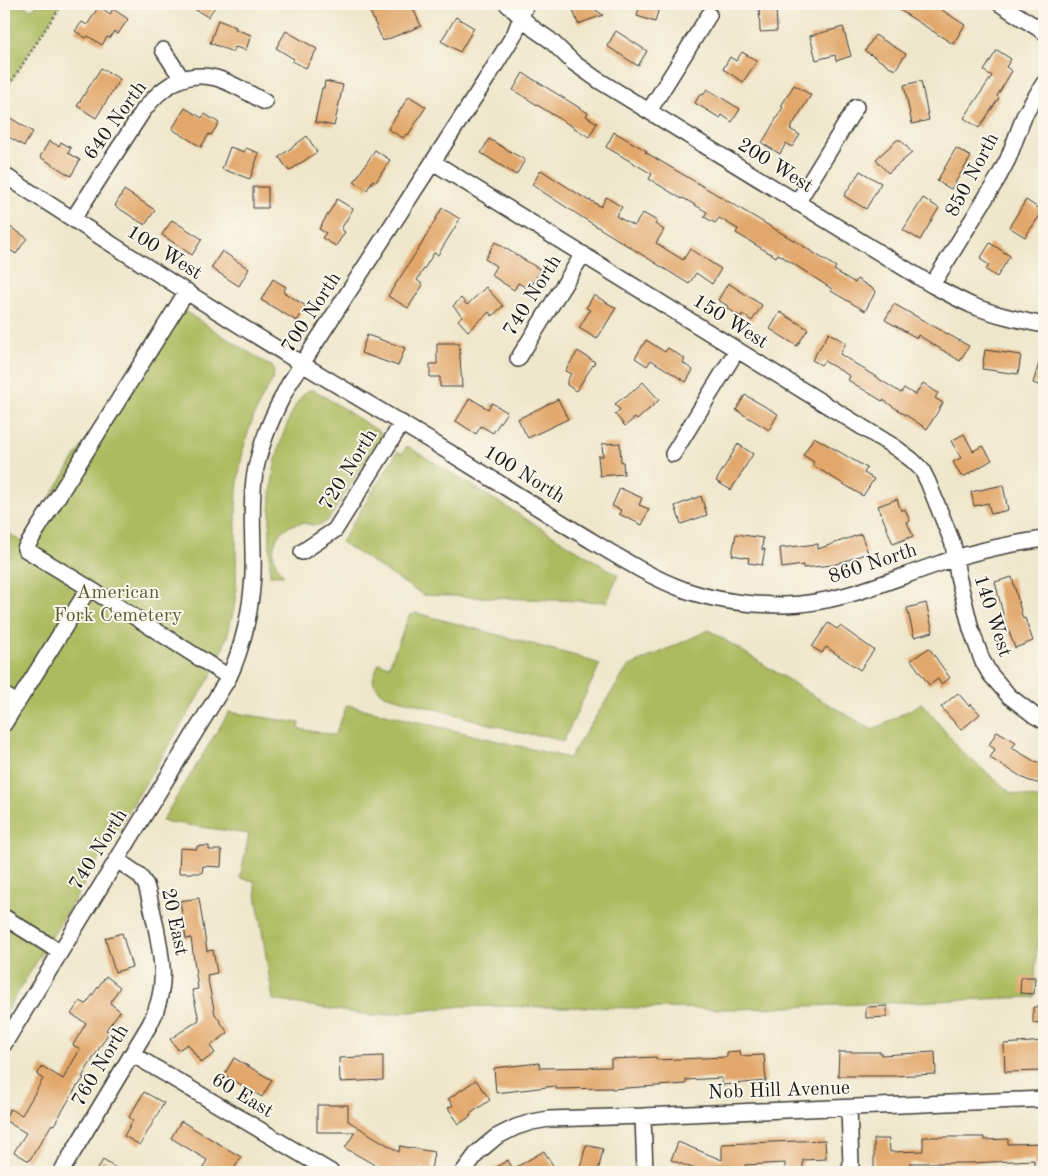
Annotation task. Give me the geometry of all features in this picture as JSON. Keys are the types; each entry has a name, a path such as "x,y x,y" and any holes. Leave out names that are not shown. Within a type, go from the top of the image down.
{"street":[{"name":"200 West","path":"507,4 524,10 534,29 550,40 586,72 796,203 956,298 986,310 1044,325"},
{"path":"1000,4 1044,32"},
{"name":"700 North","path":"229,677 244,640 251,599 254,479 259,455 271,419 289,384 500,57 515,32 524,10"},
{"path":"648,111 709,15"},
{"path":"163,50 182,79"},
{"name":"640 North","path":"73,219 143,111 153,98 166,87 182,79 201,76 216,78 265,102"},
{"name":"850 North","path":"932,284 998,178 1008,159 1025,114 1044,83"},
{"path":"796,203 856,107"},
{"name":"150 West","path":"433,162 896,448 912,460 922,470 928,482 952,544 955,558"},
{"name":"100 West","path":"4,175 302,364"},
{"name":"740 North","path":"518,359 583,254"},
{"path":"187,291 25,549 229,677"},
{"path":"673,454 737,350"},
{"name":"100 North","path":"302,364 630,564 662,581 687,591 734,602"},
{"name":"720 North","path":"302,552 335,530 402,424"},
{"name":"860 North","path":"734,602 783,605 814,603 850,595 955,558 1021,542 1044,539"},
{"name":"140 West","path":"955,558 971,629 982,660 990,674 1009,696 1034,716 1044,721"},
{"path":"4,724 89,588"},
{"name":"740 North","path":"4,1044 229,677"},
{"path":"4,694 17,703"},
{"name":"20 East","path":"117,860 139,875 146,885 163,965 162,976"},
{"path":"4,917 60,952"},
{"name":"760 North","path":"61,1172 156,1011 162,976"},
{"name":"60 East","path":"132,1054 331,1172"},
{"name":"Nob Hill Avenue","path":"463,1172 478,1152 496,1137 516,1126 549,1119 1044,1099"},
{"path":"848,1172 851,1166 849,1108"},
{"path":"643,1116 645,1172"}],"path":[{"path":"26,4 34,4"},
{"path":"4,93 62,4"}],"green space":[{"path":"4,4 21,4 30,9 37,4 61,4 4,92"},
{"name":"American Fork Cemetery","path":"172,303 272,366 274,370 272,381 263,396 252,422 241,459 236,520 236,595 229,630 211,676 4,1015 4,530 22,542"},
{"path":"309,390 316,391 381,433 380,438 328,520 319,525 298,523 280,533 275,541 274,558 284,575 270,575 271,494 277,455 294,408 300,398"},
{"path":"407,446 618,575 607,602 423,595 341,542 398,451 402,454"},
{"path":"417,613 600,664 563,742 547,736 526,734 384,695 373,680 379,663 389,666 409,616"},
{"path":"709,630 809,693 873,730 922,703 961,751 1011,793 1044,800 1044,945 1037,945 1034,997 737,1009 463,1006 375,1016 273,1000 254,881 240,878 249,834 162,821 229,712 300,723 299,729 335,735 347,705 569,758 628,667"}],"building":[{"path":"186,4 217,4 208,17"},
{"path":"389,4 411,4 421,26 383,41 370,12"},
{"path":"571,4 587,4 603,15 578,24"},
{"path":"640,4 660,4 655,22 637,16"},
{"path":"759,4 776,4 777,31 760,32"},
{"path":"890,4 933,4 965,25 953,44"},
{"path":"99,6 110,14 113,9 128,19 118,34 114,31 110,38 107,37 102,45 88,36 86,38 75,31 82,22 87,25"},
{"path":"456,17 474,28 460,52 441,41"},
{"path":"218,20 251,35 246,50 235,47 233,52 210,43"},
{"path":"843,27 851,56 836,61 835,55 816,60 810,36"},
{"path":"286,31 317,49 306,68 292,61 294,59 276,48"},
{"path":"616,31 647,51 638,66 607,46"},
{"path":"875,35 906,54 895,70 865,51"},
{"path":"997,50 1011,59 1006,67 1012,71 997,96 999,98 979,128 964,118 992,76 984,71"},
{"path":"742,52 757,61 743,82 723,69 730,57 736,61"},
{"path":"101,68 120,79 96,118 77,106"},
{"path":"523,73 588,113 586,116 597,123 589,137 513,90"},
{"path":"325,81 343,85 334,126 315,122"},
{"path":"921,81 929,120 912,124 904,85"},
{"path":"794,85 811,95 790,129 800,135 792,147 786,143 780,154 762,143"},
{"path":"707,89 740,109 732,122 722,115 720,118 695,103 700,94 703,95"},
{"path":"409,96 426,107 408,135 406,134 403,138 388,129"},
{"path":"185,108 202,118 205,114 219,123 201,147 172,129"},
{"path":"4,114 33,132 24,146 4,134"},
{"path":"614,132 800,244 836,267 834,270 855,283 857,279 876,291 865,311 831,291 832,289 778,254 776,257 736,233 738,229 719,218 715,223 704,217 707,212 649,179 652,174 606,147"},
{"path":"307,136 317,152 289,171 279,157"},
{"path":"489,139 525,160 516,175 481,153"},
{"path":"897,140 901,140 912,153 888,173 876,159"},
{"path":"49,141 59,146 61,142 71,148 68,153 80,160 71,176 40,157"},
{"path":"230,147 244,152 246,148 259,153 250,179 222,169"},
{"path":"956,148 971,157 951,189 937,181"},
{"path":"375,150 390,160 376,182 373,180 367,190 354,182"},
{"path":"541,170 601,207 606,197 622,207 616,216 634,226 643,213 657,221 655,224 664,230 656,243 683,260 690,249 721,269 712,284 696,273 689,284 532,185"},
{"path":"860,171 881,183 866,209 844,196"},
{"path":"253,187 268,187 268,208 253,208"},
{"path":"124,190 155,210 145,225 115,206"},
{"path":"923,198 939,208 920,240 903,230"},
{"path":"337,199 353,209 341,229 345,232 336,246 322,238 326,233 319,229"},
{"path":"1026,200 1043,211 1025,237 1009,227"},
{"path":"442,208 460,219 438,255 434,253 417,280 423,285 408,308 388,296"},
{"path":"172,220 202,239 192,255 162,235"},
{"path":"4,223 27,238 16,254 4,246"},
{"path":"495,242 541,270 529,289 518,283 514,290 491,275 496,266 485,259"},
{"path":"990,243 1010,256 997,277 986,270 989,265 980,259"},
{"path":"222,251 249,269 239,286 211,268"},
{"path":"273,279 286,287 283,292 306,306 297,321 261,300"},
{"path":"728,283 762,305 752,321 742,314 741,317 718,300"},
{"path":"486,287 503,306 492,316 489,312 468,331 458,320 462,316 453,306 461,298 467,305"},
{"path":"594,295 616,308 597,339 579,328 590,310 586,308"},
{"path":"894,304 969,346 960,361 918,335 917,338 885,320"},
{"path":"780,312 808,329 797,346 770,329"},
{"path":"829,333 846,343 840,354 901,393 904,388 915,395 923,383 938,393 935,398 943,403 927,429 848,380 850,376 824,361 821,365 812,360"},
{"path":"367,335 405,348 398,366 361,353"},
{"path":"646,340 665,352 668,348 685,359 683,363 693,370 686,382 651,360 647,366 635,358"},
{"path":"437,343 459,343 462,387 440,387 440,377 430,377 430,364 437,364"},
{"path":"985,350 1021,355 1018,374 982,369"},
{"path":"578,351 595,362 576,391 567,385 571,374 565,371"},
{"path":"1042,353 1044,354 1044,387 1033,383"},
{"path":"643,382 659,400 637,420 635,418 625,426 615,414 620,410 615,404"},
{"path":"745,395 778,414 769,430 736,410"},
{"path":"470,398 488,409 492,403 507,412 493,433 481,426 476,434 456,421"},
{"path":"558,399 568,419 528,438 518,419"},
{"path":"964,434 973,451 983,446 992,460 965,476 961,476 953,462 961,458 951,441"},
{"path":"814,437 867,468 864,473 874,479 863,496 812,465 814,462 803,455"},
{"path":"620,443 624,474 600,476 598,456 603,456 602,444"},
{"path":"738,444 753,454 731,490 716,481"},
{"path":"1003,485 1008,510 991,514 988,503 974,506 971,492"},
{"path":"620,488 642,498 639,505 649,509 642,525 619,514 621,510 612,506"},
{"path":"701,496 707,515 681,524 675,506"},
{"path":"897,499 901,511 905,509 910,521 907,522 913,536 893,544 878,506"},
{"path":"736,534 763,538 762,550 765,549 762,565 748,563 749,558 732,555"},
{"path":"861,534 868,553 833,565 803,568 803,565 782,568 780,548 818,544 818,549"},
{"path":"1012,577 1023,619 1025,618 1033,641 1015,648 1004,618 995,582"},
{"path":"926,603 933,632 914,637 907,608"},
{"path":"828,623 837,629 840,626 874,650 860,670 826,647 822,653 812,647"},
{"path":"929,648 950,678 941,684 938,679 929,685 911,660"},
{"path":"958,693 969,706 971,704 980,714 961,730 941,707"},
{"path":"997,731 1016,742 1012,748 1034,761 1044,764 1044,785 1027,780 990,758 995,749 989,745"},
{"path":"197,846 209,846 209,850 222,850 221,867 203,866 202,873 179,873 180,848 197,849"},
{"path":"199,898 207,951 213,950 217,973 207,975 215,1014 228,1033 210,1046 215,1053 201,1063 188,1044 178,1050 170,1039 199,1020 192,990 198,989 191,938 186,939 180,901"},
{"path":"122,933 132,967 115,972 105,938"},
{"path":"106,976 120,987 110,1003 120,1011 106,1030 109,1032 82,1077 84,1078 29,1161 14,1152 26,1133 4,1120 10,1109 22,1115 43,1079 37,1075 42,1066 63,1079 80,1049 73,1045 86,1023 71,1014 80,1001 86,1004"},
{"path":"1021,977 1035,977 1034,994 1020,993"},
{"path":"887,1006 887,1017 866,1018 866,1007"},
{"path":"1033,1007 1044,1007 1044,1022 1033,1023"},
{"path":"1044,1041 1044,1071 1005,1072 1004,1044"},
{"path":"740,1051 741,1056 764,1055 766,1081 722,1085 722,1078 686,1080 686,1084 612,1089 556,1089 556,1086 496,1093 494,1068 539,1063 540,1068 611,1067 611,1059 656,1057 656,1060 727,1057 727,1052"},
{"path":"839,1052 881,1052 881,1055 935,1052 936,1074 838,1076"},
{"path":"383,1056 383,1080 340,1082 339,1058"},
{"path":"234,1058 272,1080 262,1097 224,1075"},
{"path":"476,1080 490,1100 459,1124 448,1108 453,1105 448,1099"},
{"path":"144,1092 164,1103 140,1145 124,1136 133,1120 129,1117"},
{"path":"317,1105 348,1105 348,1121 399,1152 400,1146 434,1152 431,1170 420,1168 419,1172 387,1172 345,1148 355,1132 317,1132"},
{"path":"181,1121 241,1157 232,1172 211,1172 203,1168 207,1160 171,1138"},
{"path":"923,1137 984,1137 984,1140 1008,1139 1008,1144 1044,1143 1044,1167 1034,1167 1034,1160 910,1163 910,1169 874,1170 874,1139 889,1139 890,1152 923,1151"},
{"path":"825,1140 826,1159 803,1160 803,1172 785,1172 785,1163 745,1165 745,1172 731,1172 731,1166 710,1166 708,1172 703,1172 671,1160 678,1142 722,1160 722,1144"},
{"path":"586,1145 603,1149 598,1172 579,1172"},
{"path":"544,1151 557,1172 488,1172 508,1160 513,1169"},
{"path":"103,1160 122,1172 96,1172"}]}
